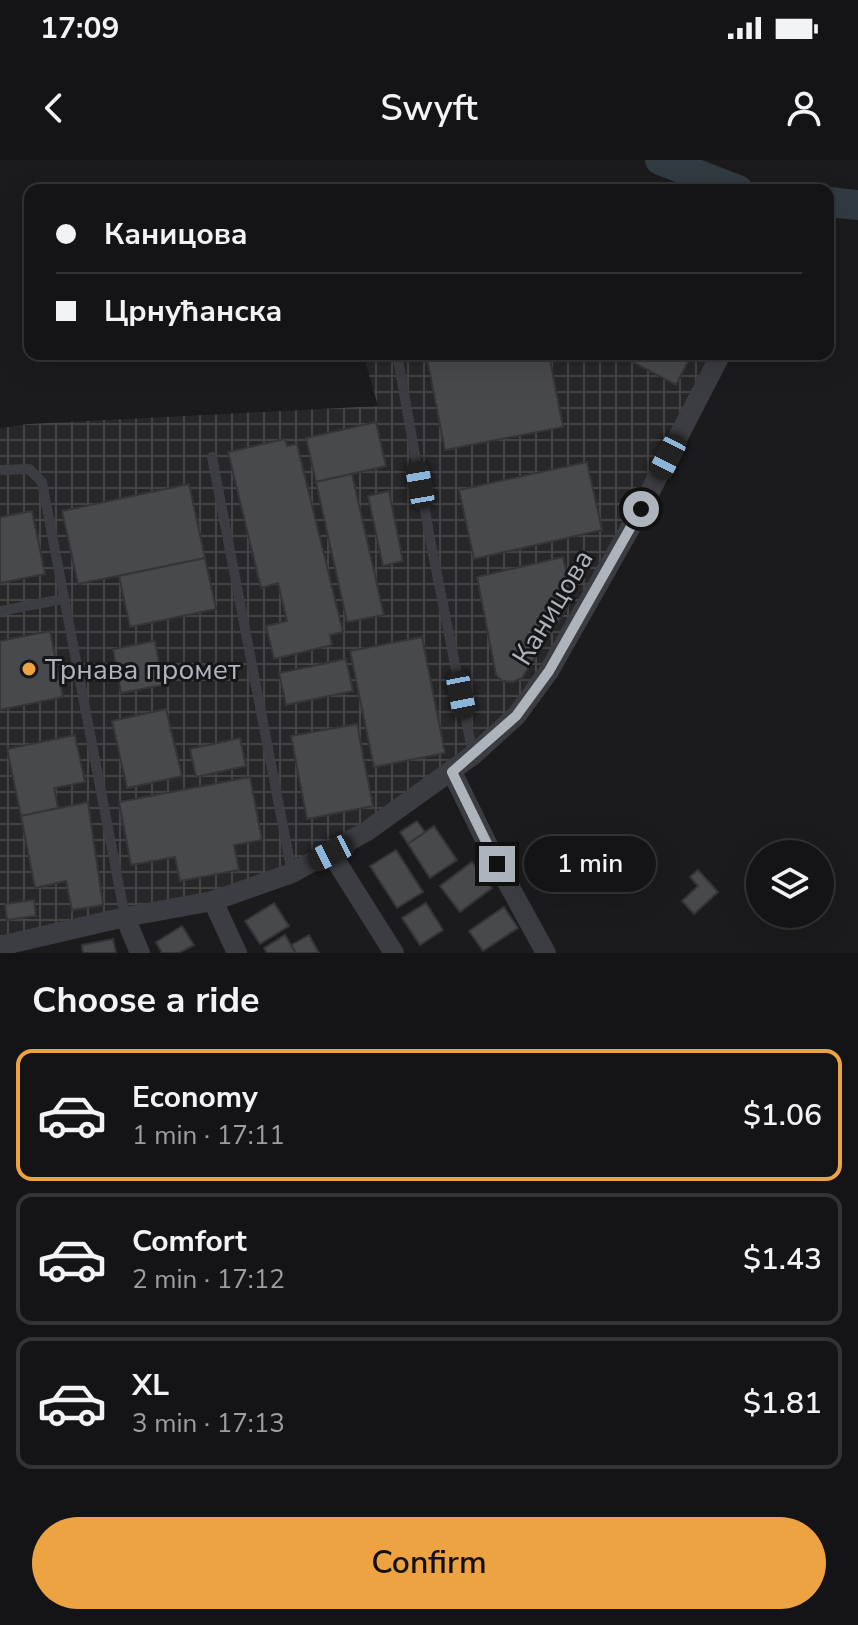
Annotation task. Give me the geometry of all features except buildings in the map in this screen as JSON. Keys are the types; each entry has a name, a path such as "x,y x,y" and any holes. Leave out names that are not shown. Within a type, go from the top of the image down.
{"street":[{"name":"Каницова","path":"0,946 125,917 213,901 292,873 331,853 473,755 516,716 549,671 641,509 718,360"},
{"path":"452,772 497,864 546,953"},
{"path":"331,853 394,953"},
{"path":"213,901 237,953"},
{"path":"125,917 140,953"}],"lane":[{"path":"398,360 473,755"},
{"path":"212,457 292,873"},
{"path":"0,470 29,469 42,482 125,917"},
{"path":"0,611 63,599"}],"shaded area":[{"path":"365,360 718,360 516,716 292,873 0,946 0,428 378,406"}],"waterway":[{"path":"660,160 722,184"},
{"path":"834,203 858,205"}],"place":[{"name":"Трнава промет","path":"29,669"}],"route":[{"path":"497,864 452,772 516,716 549,671 641,509"}]}
